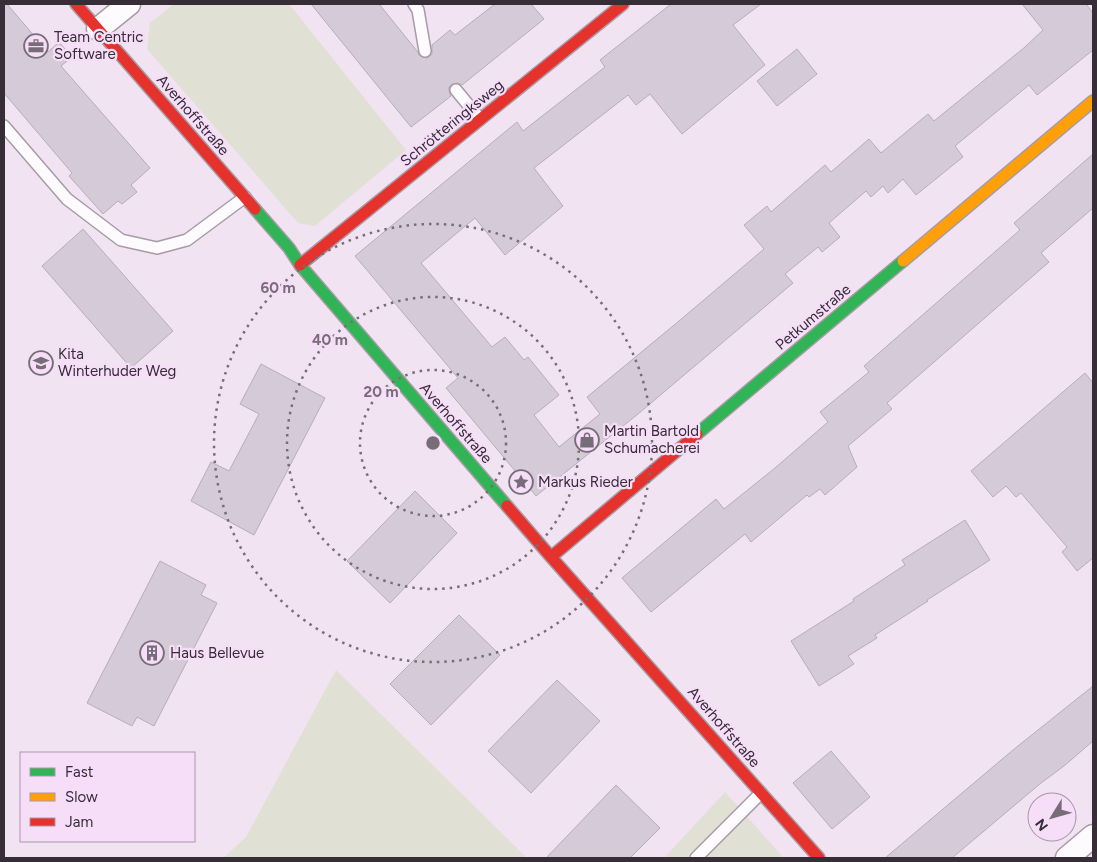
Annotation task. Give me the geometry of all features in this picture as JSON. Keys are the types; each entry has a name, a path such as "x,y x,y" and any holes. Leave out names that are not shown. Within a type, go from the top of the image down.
{"street":[{"name":"Averhoffstraße","path":"76,4 289,248 300,265 551,557 819,858"},
{"path":"98,29 129,4"},
{"name":"Schrötteringksweg","path":"300,265 623,4"},
{"name":"Petkumstraße","path":"551,557 1093,101"},
{"path":"1067,858 1093,836"}],"lane":[{"path":"414,4 418,10 425,51"},
{"path":"456,90 480,119"},
{"path":"4,126 67,199 121,240 157,248 187,240 245,198"},
{"path":"696,858 761,793"}],"shaded area":[{"path":"174,4 289,4 406,150 315,226 298,223 147,49 150,23"},
{"path":"336,670 527,858 223,858 246,837"},
{"path":"725,792 784,858 664,858"}],"building":[{"path":"4,4 7,4 48,52 59,42 72,57 61,66 150,168 131,185 137,192 122,204 118,201 103,214 69,176 72,173 4,93"},
{"path":"311,4 379,4 420,56 426,58 432,54 432,45 450,30 455,35 495,4 531,4 544,19 462,85 458,83 452,84 449,87 451,96 411,127"},
{"path":"671,4 761,4 733,25 765,65 682,134 650,94 636,105 628,95 534,168 563,206 505,255 475,218 421,263 492,347 505,337 524,360 528,357 559,395 534,415 559,447 600,414 587,397 764,249 744,225 767,206 771,212 825,165 831,172 869,139 881,153 928,114 934,121 1025,47 1043,30 1022,4 1086,4 1093,13 1093,50 1037,95 1029,85 955,146 963,157 916,195 903,179 888,193 883,186 871,197 866,191 829,223 840,237 822,252 818,247 785,274 793,283 638,414 536,496 446,388 458,378 355,256 517,122 523,131 605,67 600,60"},
{"path":"797,49 817,74 777,106 757,81"},
{"path":"1093,154 1093,208 1041,253 1049,262 887,403 892,409 848,446 857,467 825,495 820,489 809,497 807,495 751,542 745,534 651,612 622,578 716,499 724,509 828,422 820,412 869,372 864,366 1020,230 1014,223"},
{"path":"83,229 173,331 131,368 42,266"},
{"path":"261,364 325,398 254,535 191,501 211,462 229,471 259,414 240,404"},
{"path":"1085,373 1093,383 1093,558 1077,571 1062,552 1067,547 1021,493 1016,497 1006,486 993,497 971,471"},
{"path":"415,491 457,533 390,603 347,561"},
{"path":"965,520 990,560 875,635 877,638 848,656 854,664 819,686 791,641 854,601 853,599 905,565 902,560"},
{"name":"Haus Bellevue","path":"160,561 206,585 201,595 217,603 154,726 137,717 132,726 87,703"},
{"path":"459,615 500,655 431,725 390,684"},
{"path":"557,680 600,721 531,793 488,751"},
{"path":"1093,686 1093,741 1064,766 1030,792 1027,792 1027,795 952,858 885,858 1013,750"},
{"path":"831,751 870,797 832,829 793,783"},
{"path":"616,785 660,828 630,858 546,858"}],"traffic: fast":[{"path":"255,209 289,248 300,265 507,506"},
{"path":"697,434 903,261"}],"traffic: slow":[{"path":"903,261 1093,101"}],"traffic: jam":[{"path":"76,4 255,209"},
{"path":"300,265 623,4"},
{"path":"551,557 697,434"},
{"path":"507,506 819,858"}],"place":[{"name":"Team Centric Software","path":"36,46"},
{"name":"Kita Winterhuder Weg","path":"41,363"},
{"name":"Martin Bartold Schumacherei","path":"587,440"},
{"name":"Markus Rieder","path":"521,482"},
{"name":"Haus Bellevue","path":"152,653"}]}
